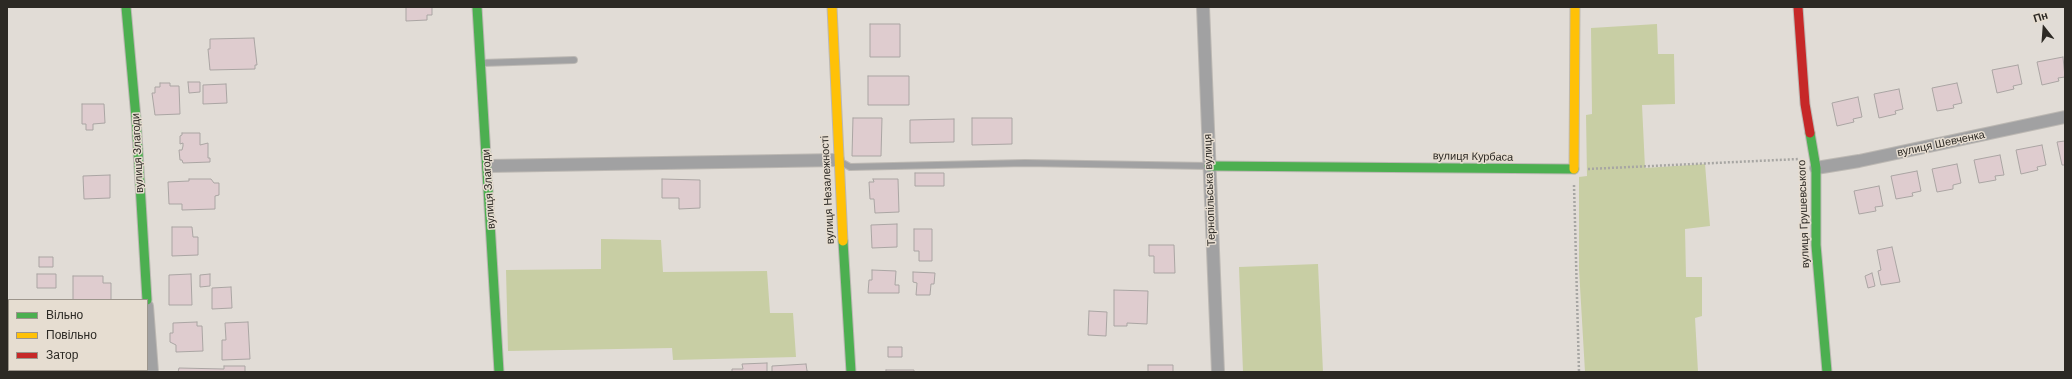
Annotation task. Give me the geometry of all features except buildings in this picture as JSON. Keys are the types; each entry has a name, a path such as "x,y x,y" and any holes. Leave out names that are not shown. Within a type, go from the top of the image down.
{"street":[{"name":"вулиця Злагоди","path":"126,7 136,118 146,299"},
{"name":"вулиця Злагоди","path":"477,7 488,166 499,372"},
{"name":"вулиця Незалежності","path":"832,7 838,160 851,372"},
{"name":"Тернопільська вулиця","path":"1203,7 1218,372"},
{"path":"1574,170 1575,7"},
{"name":"вулиця Грушевського","path":"1798,7 1805,104 1816,163 1816,245 1827,372"},
{"name":"вулиця Шевченка","path":"1816,163 1859,162 2065,117"},
{"path":"488,166 838,160"},
{"name":"вулиця Курбаса","path":"1209,166 1574,170"},
{"path":"148,319 152,372"}],"lane":[{"path":"481,63 574,60"},
{"path":"838,160 850,167 1025,163 1209,166"}],"path":[{"path":"1579,372 1574,170 1816,163"}],"green space":[{"path":"1657,24 1658,54 1674,54 1675,104 1642,105 1645,168 1705,164 1710,226 1685,229 1686,277 1702,277 1702,316 1695,318 1698,372 1585,372 1579,269 1579,177 1587,176 1586,115 1592,114 1591,28"},
{"path":"601,239 661,240 663,272 767,271 770,313 793,313 796,357 673,360 672,348 508,351 506,270 601,269"},
{"path":"1318,264 1323,372 1243,372 1239,267"}],"traffic: fast":[{"path":"126,7 136,118 147,299"},
{"path":"477,7 499,372"},
{"path":"1810,133 1816,168 1816,245 1827,372"},
{"path":"1209,166 1574,169"},
{"path":"843,241 851,372"}],"traffic: slow":[{"path":"832,7 843,241"},
{"path":"1574,169 1575,7"}],"traffic: jam":[{"path":"1798,7 1805,104 1810,133"}]}
